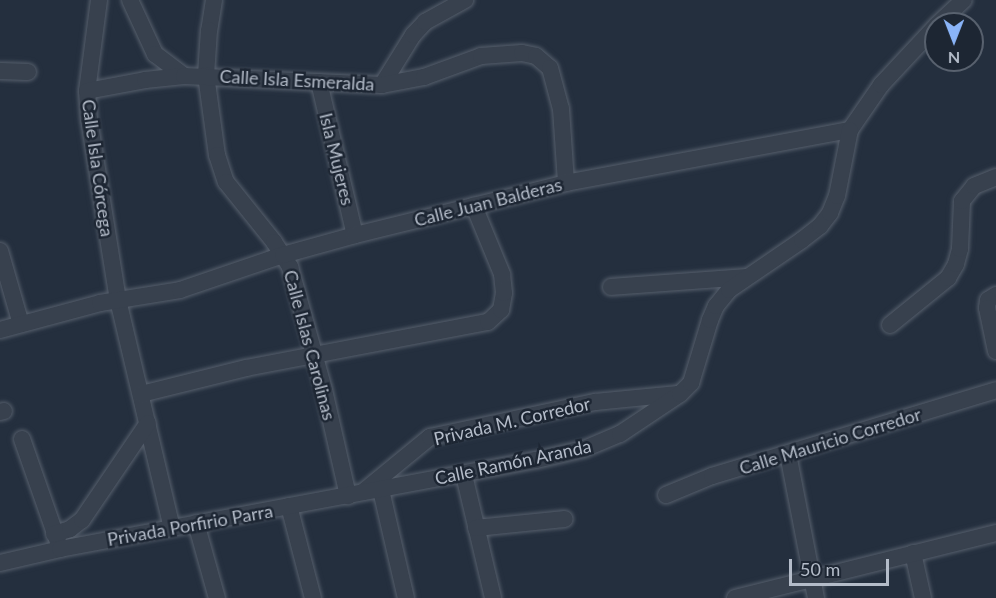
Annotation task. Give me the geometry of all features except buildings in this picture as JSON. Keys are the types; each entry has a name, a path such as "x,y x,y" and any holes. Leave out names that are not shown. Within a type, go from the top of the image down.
{"street":[{"name":"Calle Isla Córcega","path":"99,0 87,92 90,128 118,300 172,528"},
{"path":"130,0 155,54 184,76"},
{"name":"Calle Islas Carolinas","path":"214,0 206,75 221,170 237,197 283,255 295,281 355,494"},
{"path":"382,85 413,35 425,22 441,11 465,0"},
{"path":"951,12 964,0"},
{"path":"850,130 881,86 924,39"},
{"name":"Calle Isla Esmeralda","path":"87,92 145,80 206,75 382,85 424,77 481,56 522,53 536,56 549,68 561,109 566,183"},
{"path":"145,80 155,54"},
{"path":"0,71 28,72"},
{"name":"Isla Mujeres","path":"319,82 355,235"},
{"name":"Calle Juan Balderas","path":"0,330 118,300 201,284 283,255 355,235 566,183 850,130"},
{"name":"Calle Ramón Aranda","path":"381,490 536,460 603,442 620,434 680,394 691,383 710,320 716,306 729,290 802,240 820,226 830,213 837,196 850,130"},
{"path":"890,325 948,278 960,249 962,201 974,186 996,177"},
{"path":"141,394 208,377 488,322 501,310 504,293 502,274 474,206"},
{"path":"0,251 21,324"},
{"path":"611,287 747,277"},
{"path":"992,298 987,308 996,351"},
{"name":"Calle Mauricio Corredor","path":"666,495 712,476 996,390"},
{"name":"Privada M. Corredor","path":"355,494 430,437 595,402 680,394"},
{"path":"22,439 57,541 82,520 148,423"},
{"path":"788,454 816,598"},
{"path":"464,475 493,598"},
{"path":"381,490 406,598"},
{"name":"Privada Porfirio Parra","path":"0,563 57,541 172,528 381,490"},
{"path":"289,506 313,598"},
{"path":"476,528 565,519"},
{"path":"196,523 217,598"},
{"path":"735,598 996,533"},
{"path":"913,553 923,598"}]}
